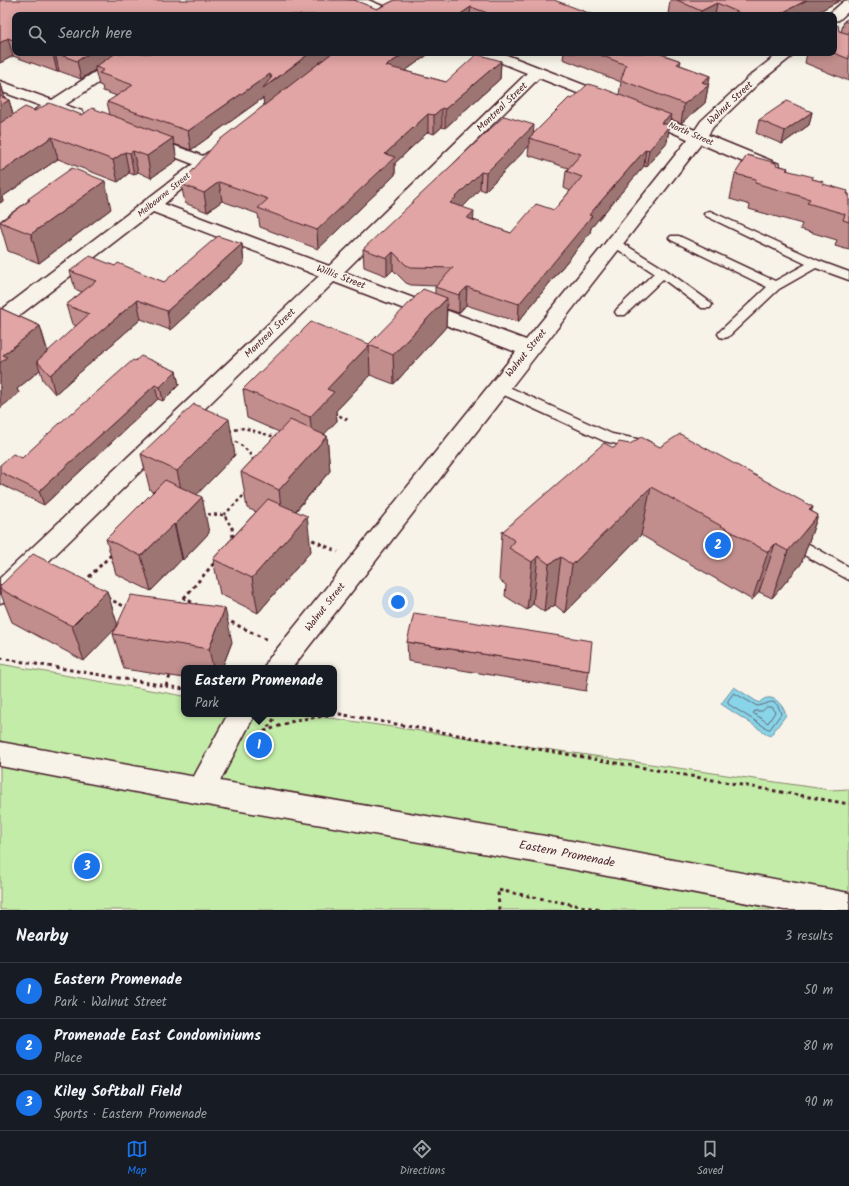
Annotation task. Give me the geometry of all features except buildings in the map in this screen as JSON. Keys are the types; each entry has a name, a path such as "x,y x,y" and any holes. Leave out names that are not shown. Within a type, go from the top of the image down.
{"street":[{"path":"356,0 385,12"},
{"path":"837,14 849,4"},
{"path":"0,140 129,56"},
{"name":"North Street","path":"497,56 785,173"},
{"name":"Walnut Street","path":"279,665 498,387 615,243 707,124 756,78 785,56"},
{"name":"Montreal Street","path":"0,593 332,273 537,72"},
{"path":"0,86 88,118"},
{"path":"131,135 204,162"},
{"name":"Melbourne Street","path":"0,321 229,143"},
{"name":"Willis Street","path":"151,205 529,349"},
{"path":"200,791 240,717"},
{"name":"Eastern Promenade","path":"0,754 200,791 545,850 849,908"}],"lane":[{"path":"710,214 815,264 849,276"},
{"path":"676,238 775,286"},
{"path":"615,243 662,273 706,305"},
{"path":"724,334 775,286 815,264"},
{"path":"621,312 662,273"},
{"path":"498,387 609,438 642,445 663,457"},
{"path":"785,527 802,547 849,574"}],"path":[{"path":"329,411 348,420"},
{"path":"226,432 243,428 251,428 275,438 280,432"},
{"path":"227,437 245,449 252,456 254,465 261,462"},
{"path":"224,515 250,489"},
{"path":"201,514 224,515 231,523 234,534 230,544"},
{"path":"299,534 340,552"},
{"path":"81,586 113,553"},
{"path":"174,607 184,598 218,558"},
{"path":"102,595 134,611"},
{"path":"184,598 202,607"},
{"path":"220,616 268,640"},
{"path":"0,658 181,688"},
{"path":"166,686 170,676"},
{"path":"337,714 849,804"},
{"path":"274,719 265,731 296,720 318,717"},
{"path":"499,910 498,890 601,910"}],"green space":[{"path":"0,664 181,695 181,717 323,717 831,790 849,789 849,910 0,910"}],"water":[{"path":"734,687 759,703 767,698 771,698 779,702 782,706 786,715 770,736 721,704"}],"place":[{"name":"Promenade East Condominiums","path":"718,545"},
{"name":"Eastern Promenade","path":"259,745"},
{"name":"Kiley Softball Field","path":"87,866"}]}
